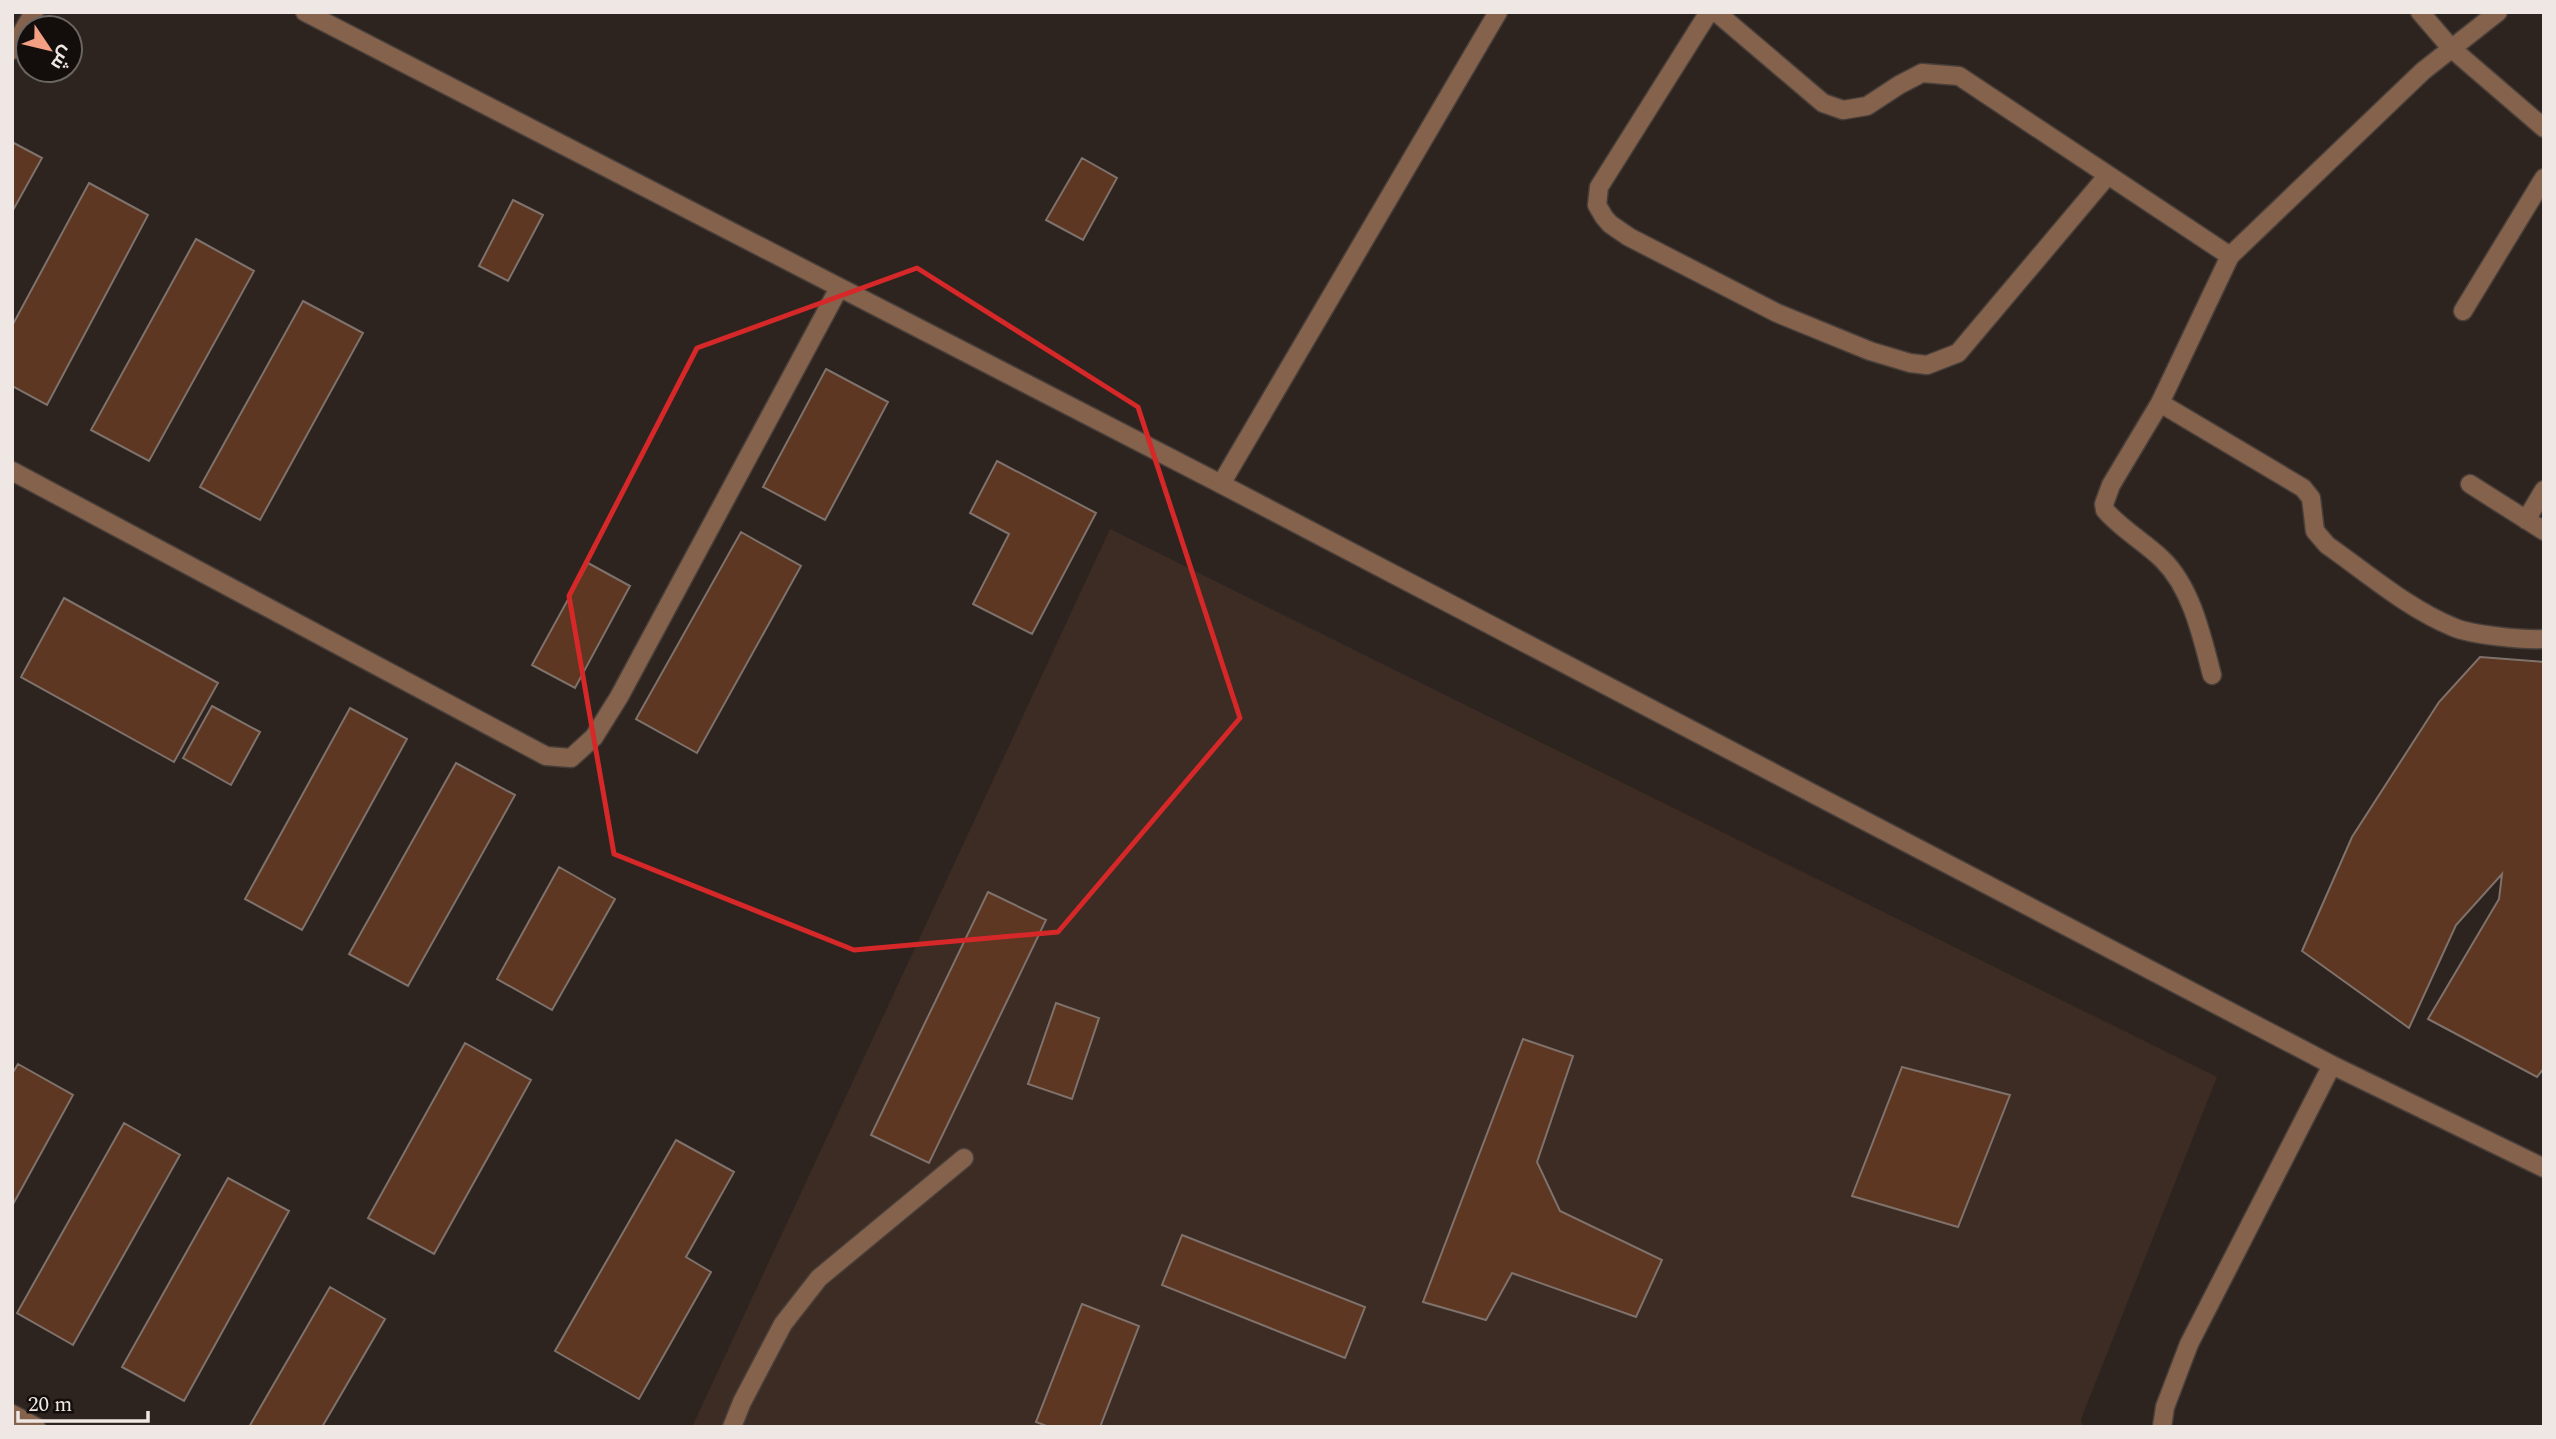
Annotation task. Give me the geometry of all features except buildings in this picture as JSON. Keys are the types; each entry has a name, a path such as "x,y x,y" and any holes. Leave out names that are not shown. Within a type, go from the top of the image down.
{"street":[{"path":"12,50 34,12"},
{"path":"305,12 1221,484 2332,1065 2544,1168"},
{"path":"1221,484 1498,12"},
{"path":"1709,12 1599,187 1597,205 1610,223 1629,237 1777,313 1870,351 1927,365 1958,353 2108,175"},
{"path":"1716,12 1822,103 1843,110 1867,106 1922,73 1959,76 2230,257"},
{"path":"2420,12 2451,48 2544,128"},
{"path":"2212,675 2200,631 2178,578 2163,560 2105,510 2104,504 2111,485 2160,403 2230,257 2423,71 2498,12"},
{"path":"2463,310 2544,178"},
{"path":"12,471 546,756 571,758 594,737 619,697 839,288"},
{"path":"2160,403 2303,488 2311,498 2315,531 2327,545 2424,613 2456,629 2530,640 2544,639"},
{"path":"2470,484 2544,531"},
{"path":"2526,520 2544,490"},
{"path":"2162,1427 2165,1407 2189,1344 2332,1065"},
{"path":"732,1427 783,1324 819,1278 964,1158"},
{"path":"12,1414 36,1427"}],"highlighted area":[{"path":"917,268 1138,407 1240,718 1058,932 854,950 614,854 569,596 697,348"}],"shaded area":[{"path":"1110,529 2217,1077 2081,1419 2083,1427 692,1427"}]}
